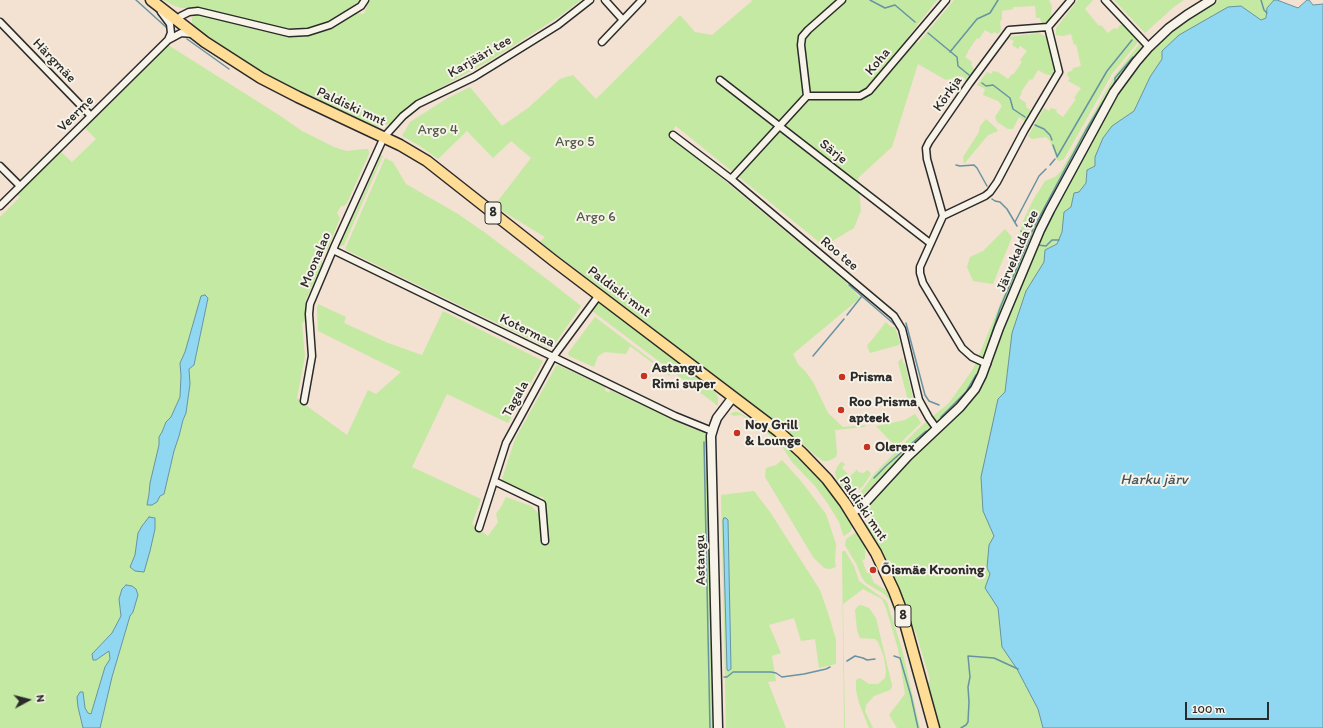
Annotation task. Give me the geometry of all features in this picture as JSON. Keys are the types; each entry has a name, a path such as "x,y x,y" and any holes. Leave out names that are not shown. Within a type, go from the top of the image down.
{"main road":[{"name":"Paldiski mnt","path":"153,2 177,22 205,42 261,78 384,137 427,161 778,432 802,453 827,480 851,513 876,553 894,591 913,648 934,728"}],"street":[{"path":"177,22 182,16 189,12 198,11 289,33 308,32 330,25 361,6 365,0"},
{"name":"Karjääri tee","path":"384,137 403,116 418,104 474,77 558,25 590,0"},
{"path":"605,0 623,20"},
{"path":"602,42 642,0"},
{"path":"731,180 807,96 801,45 802,36 842,0"},
{"name":"Koha","path":"807,96 860,96 869,91 946,0"},
{"path":"987,364 972,357 962,348 923,283 920,267 943,216 985,196 997,182 1024,130 1059,72 1048,27 1071,0"},
{"path":"1105,0 1149,47"},
{"name":"Järvekalda tee","path":"851,513 862,506 908,456 968,398 979,382 987,364 1013,294 1050,210 1114,92 1149,47 1178,21 1211,0"},
{"path":"153,2 170,24 171,33 168,40"},
{"name":"Härgmäe","path":"0,22 91,116"},
{"name":"Kõrkja","path":"943,216 927,159 926,148 929,142 1009,30 1048,27"},
{"name":"Veerme","path":"0,206 168,40 181,33 194,34"},
{"name":"Särje","path":"720,80 930,243"},
{"name":"Roo tee","path":"673,135 731,180 894,316 902,329 919,400 937,429"},
{"name":"Moonalao","path":"304,401 312,356 309,314 310,304 384,137"},
{"path":"0,166 20,186"},
{"name":"Kotermaa","path":"333,250 681,419 712,431"},
{"name":"Tagala","path":"479,528 506,443 554,357 599,295"},
{"name":"Astangu","path":"718,728 711,462 712,431 717,418 733,397"},
{"path":"494,481 542,504 545,541"}],"green space":[{"path":"163,0 360,0 328,21 306,29 286,29 201,8 181,8"},
{"path":"369,0 581,0 560,16 491,60 407,106 391,124 377,127 308,96 269,76 228,51 195,28 192,24 192,18 195,15 201,15 258,30 291,35 306,35 334,26 356,13 364,14"},
{"path":"751,0 937,0 908,37 918,43 954,0 1049,0 1052,6 1051,15 1053,18 1048,24 1042,25 1040,18 1036,18 1035,6 1013,7 1013,9 1002,11 1002,19 1000,22 1001,30 998,34 994,32 992,34 985,30 979,39 977,38 965,57 972,62 971,65 976,71 969,81 961,76 946,80 918,64 892,147 858,178 861,210 854,228 824,246 676,126 670,135 845,281 860,298 793,354 798,364 813,382 828,413 843,427 866,425 864,427 835,430 837,453 836,457 828,461 823,461 816,456 802,443 540,242 545,237 494,206 531,158 511,141 493,158 467,131 438,159 420,146 402,136 410,122 446,99 470,87 502,126 528,108 560,79 573,75 596,99 680,15 695,32 712,35 752,1"},
{"path":"1078,0 1093,0 1085,9 1099,26 1101,25 1108,33 1114,28 1117,29 1120,25 1124,25 1139,41 1112,74 1064,159 1060,161 1057,160 1050,141 1046,137 1032,139 1028,136 1044,108 1049,111 1051,108 1057,110 1056,112 1063,117 1076,99 1074,98 1081,88 1068,81 1070,78 1067,75 1073,68 1081,66 1076,44 1074,45 1071,34 1063,36 1056,35 1056,28"},
{"path":"1114,0 1184,0 1175,6 1145,33"},
{"path":"1219,0 1274,0 1267,8 1266,18 1261,20 1241,6 1162,59 1150,77 1134,111 1112,126 1095,167 1087,170 1086,183 1079,192 1074,194 1072,207 1064,212 1062,232 1057,244 1045,250 1044,262 1026,291 1012,333 1005,392 1084,728 939,728 927,683 930,680 916,633 911,624 895,580 880,549 865,524 869,518 866,510 911,458 978,393 988,371 1006,320 1054,210 1118,91 1139,64 1173,29"},
{"path":"1039,33 1049,37 1056,70 1055,76 1045,74 1038,70 1032,80 1030,79 1021,92 1022,93 1019,98 1026,103 1026,107 1033,112 1026,122 1019,117 1013,129 1008,129 997,122 995,117 1002,106 998,101 983,95 985,89 977,85 987,72 991,74 993,71 998,72 1008,79 1012,74 1013,75 1022,62 1020,60 1027,51 1020,46 1018,49 1012,45 1014,41 1010,39 1010,37"},
{"path":"1140,43 1142,44 1142,49 1112,89 1040,220 984,358 978,358 1013,272 1019,251 1020,233 1023,221 1033,200 1045,181 1055,177 1061,171 1115,75"},
{"path":"168,45 302,131 334,147 346,151 368,149 369,154 347,203 344,206 341,206 337,213 340,218 328,249 320,252 318,258 323,264 306,299 306,321 302,323 305,356 297,398 347,435 368,390 376,394 401,372 318,331 318,304 346,317 344,323 388,343 422,355 443,311 543,361 508,423 447,394 412,467 481,499 472,524 488,536 498,522 496,514 506,497 531,506 542,517 544,498 540,496 538,500 501,482 515,439 556,366 558,365 605,387 605,390 608,393 610,390 688,427 706,433 709,459 714,728 100,728 112,677 130,616 133,612 119,599 121,616 112,633 92,654 96,660 109,650 110,659 105,667 91,714 88,713 85,708 83,692 80,718 83,728 0,728 0,217 20,197 16,194 60,151 72,162 96,139 85,127","holes":["201,296 208,298 194,365 189,369 190,384 186,413 174,451 164,494 147,505 150,483 159,445 159,437 166,422 171,417 180,397 180,363 185,352","155,529 143,572 130,567 135,555 138,533"]},
{"path":"986,119 998,131 988,135 964,164 963,157 979,132 980,126"},
{"path":"381,155 383,156 344,245 340,246 339,245"},
{"path":"385,158 393,162 406,184 458,214 484,232 581,306 552,348 548,348 346,250"},
{"path":"1005,229 1012,237 993,284 973,281 967,267 970,257 983,251"},
{"path":"599,303 603,304 692,371 715,391 718,398 718,406 591,310"},
{"path":"595,317 670,374 670,376 630,346 626,354 605,352 598,356 594,367 569,356 568,353"},
{"path":"886,322 891,327 895,327 900,343 899,345 870,353 867,346"},
{"path":"902,358 903,363 905,364 914,402 909,404 898,362"},
{"path":"976,363 980,366 981,370 974,385 962,401 940,421 935,420 932,417 949,403"},
{"path":"738,412 752,420 781,441 799,458 827,488 844,511 854,526 851,531 844,536 843,535 839,522 828,504 815,486 792,462 776,440 746,418 740,415 734,416 730,414"},
{"path":"915,414 921,423 896,447 876,426 905,420"},
{"path":"926,422 929,424 930,428 928,432 859,498 858,495 875,473"},
{"path":"782,460 801,481 826,514 836,544 836,567 830,569 824,568 813,557 765,477 766,468 776,465"},
{"path":"841,462 845,464 842,468 850,476 857,470 858,472 863,473 868,470 871,474 863,486 856,492 855,499 850,498 837,480 835,473"},
{"path":"715,477 717,478 723,728 720,728"},
{"path":"754,491 770,512 820,590 836,640 836,664 819,668 815,639 801,641 794,618 769,625 781,653 772,656 776,681 768,682 786,728 726,728 721,495"},
{"path":"858,531 865,544 865,559 862,560 867,573 870,573 874,583 889,592 899,618 917,683 914,681 902,635 890,600 884,594 866,583 845,545 846,539"},
{"path":"845,551 854,566 859,581 887,602 902,649 920,728 897,728 889,715 905,694 898,649 882,599 863,589 843,604 844,728 842,552"},
{"path":"861,605 869,608 876,618 892,685 890,690 874,696 866,705 865,711 873,728 869,728 859,703 856,690 856,680 860,678 869,684 878,684 885,678 886,672 884,657 878,642 875,639 860,638 859,636 855,610"}],"water":[{"name":"Harku järv","path":"1274,0 1298,8 1307,0 1309,0 1313,5 1323,4 1323,728 1043,728 1038,709 1017,669 1002,647 998,608 985,588 990,574 987,568 989,545 994,536 983,511 981,477 998,399 1005,392 1012,333 1026,291 1044,262 1045,250 1057,244 1062,232 1064,212 1071,207 1074,193 1079,192 1086,183 1087,170 1095,166 1095,157 1103,138 1112,126 1134,111 1150,77 1162,59 1162,51 1179,35 1228,7 1241,6 1261,20 1266,18 1267,8"},
{"path":"205,295 208,298 194,365 189,369 190,384 186,413 174,451 164,494 160,496 157,502 152,505 147,505 150,483 159,445 159,437 166,422 171,417 180,397 180,363 185,352 201,296"},
{"path":"149,517 155,518 155,529 150,551 144,572 135,571 130,567 135,555 138,533"},
{"path":"724,518 728,520 731,669 728,671 723,520"},
{"path":"126,585 132,586 136,589 138,595 133,612 130,616 112,677 100,728 83,728 77,697 80,692 83,692 85,708 88,713 91,714 105,667 110,659 109,651 96,660 93,660 92,654 112,633 121,616 119,599 122,589"}],"waterway":[{"path":"136,0 167,28"},
{"path":"870,0 885,8 895,5 915,22"},
{"path":"950,52 977,19 990,13 998,0"},
{"path":"1261,0 1264,10 1267,13"},
{"path":"928,33 957,57 958,66 969,75"},
{"path":"187,39 229,69"},
{"path":"1057,157 1107,71 1132,40"},
{"path":"985,355 1000,308 1034,227 1086,130 1115,82 1115,78 1133,57"},
{"path":"982,83 986,86 993,85 1010,98 1013,109 1025,117"},
{"path":"1035,125 1044,129 1050,135 1052,140"},
{"path":"1053,145 1057,156"},
{"path":"1050,165 1055,159"},
{"path":"956,165 974,165 987,186"},
{"path":"1015,222 1039,176 1046,169"},
{"path":"992,199 1000,202 1007,209 1017,226"},
{"path":"1021,231 1025,234"},
{"path":"1038,245 1046,246 1052,240 1059,240"},
{"path":"849,285 894,324"},
{"path":"847,315 862,296"},
{"path":"813,356 844,319"},
{"path":"906,323 925,395 929,401 939,405"},
{"path":"941,417 966,392 976,375"},
{"path":"874,478 926,431"},
{"path":"704,442 710,728"},
{"path":"847,661 855,656 867,660 875,659"},
{"path":"894,656 900,658 918,728"},
{"path":"961,728 968,722 968,687 970,677 968,656 994,658 1018,669"},
{"path":"724,677 727,677 733,672 771,672 782,677 804,674 830,667"}],"place":[{"name":"Astangu Rimi super","path":"644,376"},
{"name":"Prisma","path":"842,377"},
{"name":"Roo Prisma apteek","path":"841,410"},
{"name":"Noy Grill & Lounge","path":"737,433"},
{"name":"Olerex","path":"867,447"},
{"name":"Õismäe Krooning","path":"873,570"}],"park label":[{"name":"Argo 4","path":"438,130"},
{"name":"Argo 5","path":"575,142"},
{"name":"Argo 6","path":"596,217"}]}
